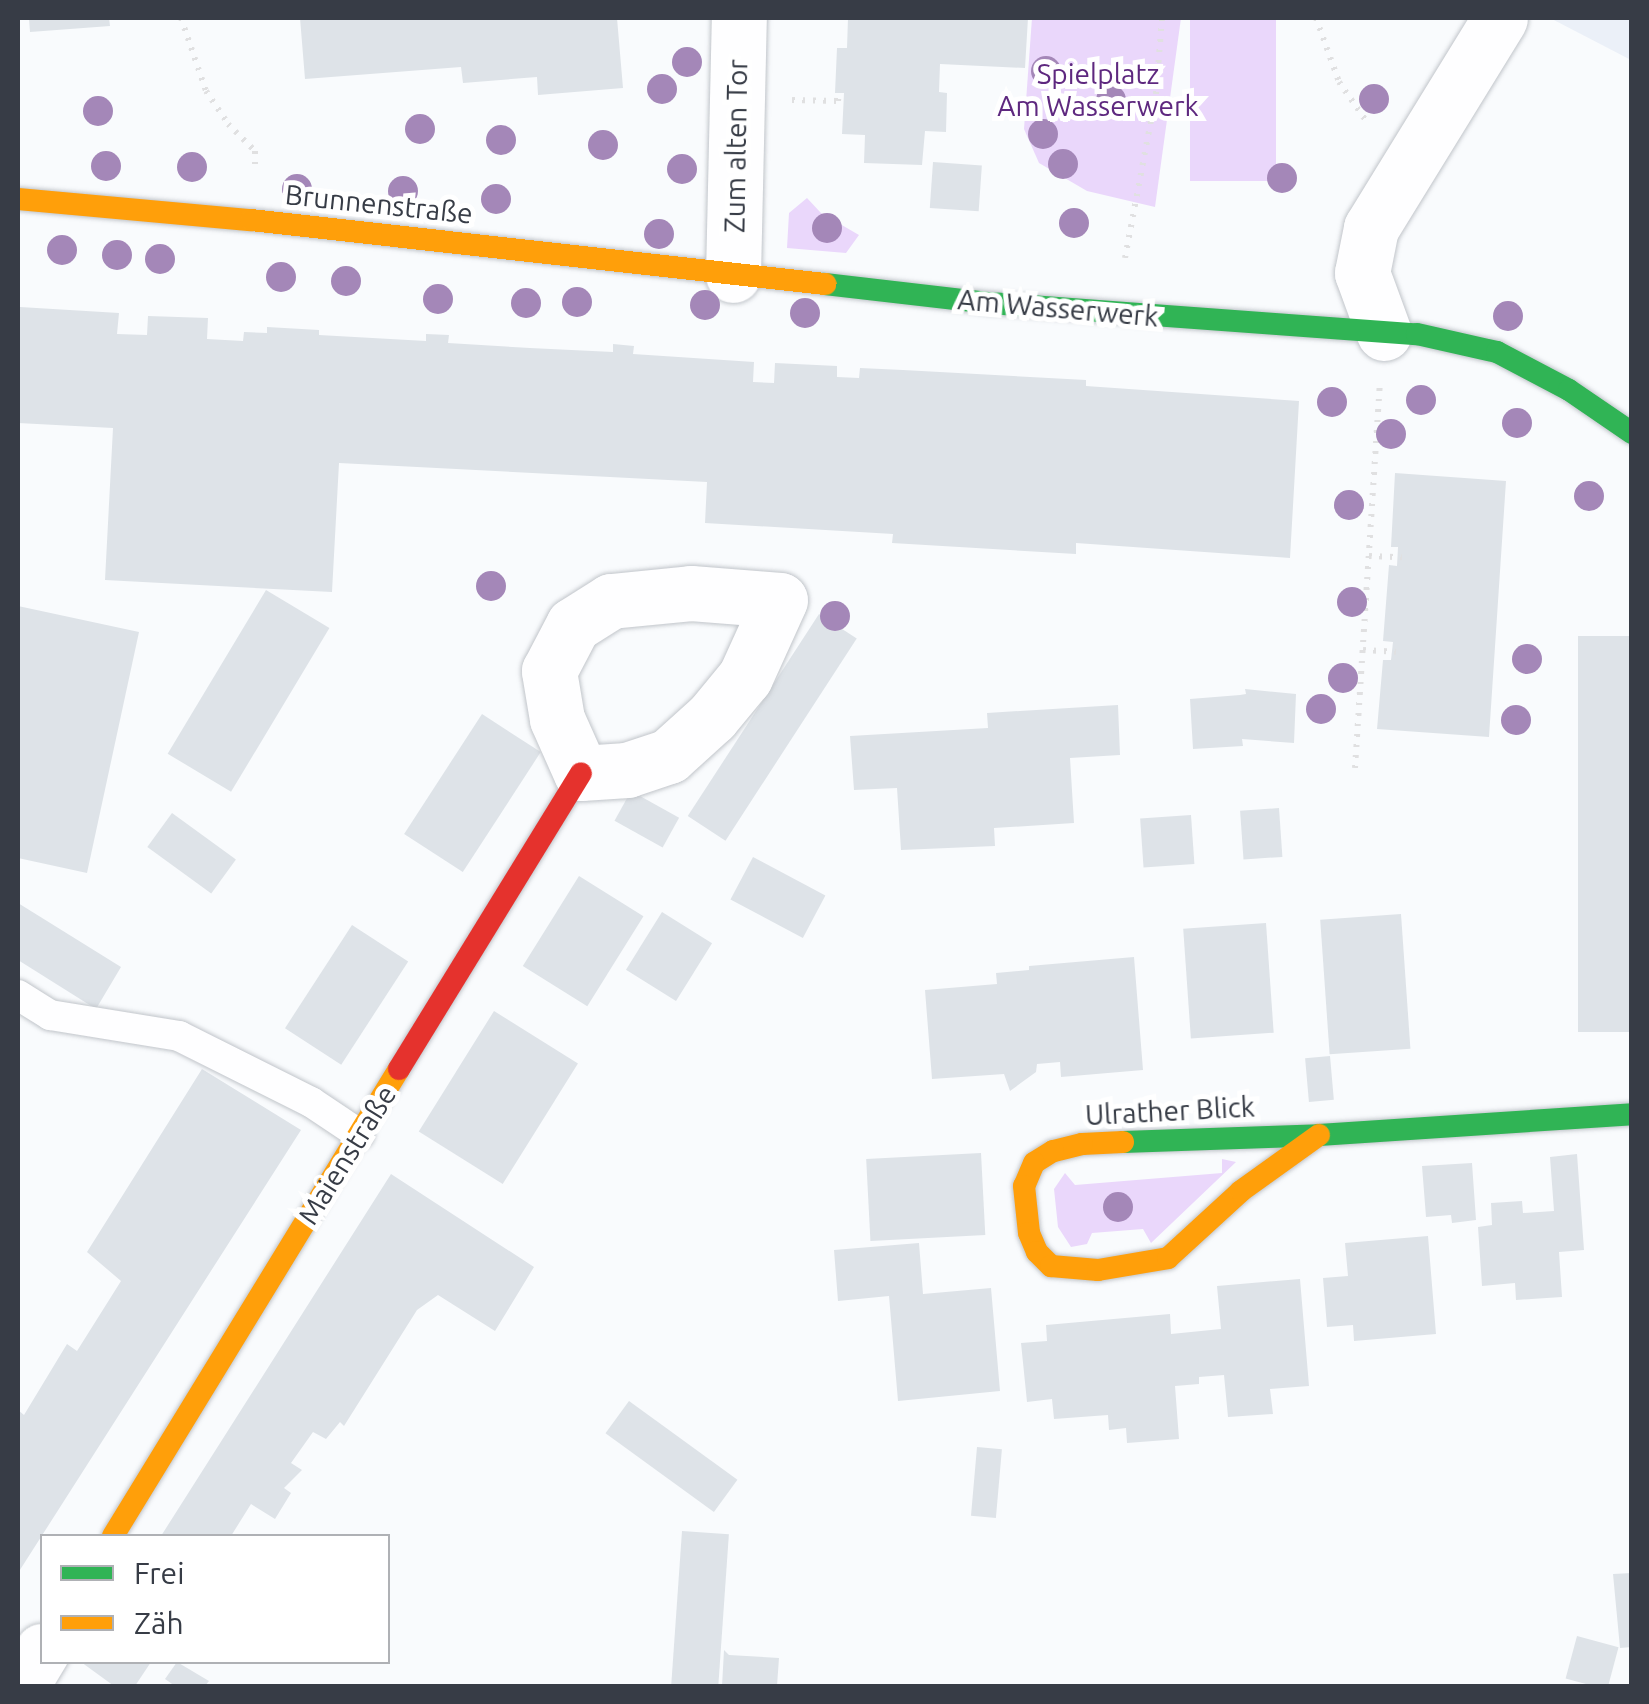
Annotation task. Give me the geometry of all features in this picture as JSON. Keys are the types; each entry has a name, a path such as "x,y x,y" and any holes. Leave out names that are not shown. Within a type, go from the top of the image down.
{"street":[{"name":"Zum alten Tor","path":"733,275 739,18"},
{"path":"1384,334 1362,273 1371,228 1500,18"},
{"name":"Brunnenstraße","path":"18,200 252,220 733,275"},
{"name":"Am Wasserwerk","path":"733,275 1114,314 1418,334 1497,352 1569,390 1632,433"},
{"name":"Maienstraße","path":"114,1534 581,773"},
{"name":"Ulrather Blick","path":"1319,1135 1241,1191 1186,1246 1168,1258 1098,1270 1051,1266 1036,1252 1029,1233 1024,1186 1034,1163 1053,1151 1155,1140 1319,1135 1632,1114"},
{"path":"20,1686 40,1654"}],"lane":[{"path":"18,995 50,1015 179,1036 312,1102 360,1134"}],"path":[{"path":"181,18 206,92 228,124 255,152 252,220"},
{"path":"1114,314 1156,94 1162,18"},
{"path":"1316,18 1339,82 1353,106 1410,163"},
{"path":"1355,768 1384,334"},
{"path":"1369,556 1402,556"},
{"path":"1363,650 1396,652"}],"shaded area":[{"path":"1550,18 1631,18 1631,60"}],"green space":[{"name":"Spielplatz Am Wasserwerk","path":"1032,18 1181,18 1155,207 1087,191 1039,163 1024,129"},
{"path":"1190,18 1276,18 1276,181 1190,181"},
{"path":"807,198 821,213 859,235 846,253 787,248 789,213"},
{"path":"1222,1159 1236,1162 1151,1243 1143,1229 1092,1233 1087,1244 1071,1247 1058,1227 1054,1189 1065,1173 1075,1185 1222,1173"}],"building":[{"path":"29,18 109,18 110,26 30,32"},
{"path":"300,18 617,18 623,88 538,95 537,77 463,83 461,67 305,79"},
{"path":"848,18 1028,18 1025,68 940,64 939,92 947,93 946,132 925,131 922,165 864,163 865,135 842,134 844,93 835,93 837,48 847,48"},
{"path":"933,162 982,165 979,211 930,208"},
{"path":"20,307 119,313 117,334 147,335 148,316 208,318 207,339 243,341 244,332 267,333 267,327 319,330 319,335 426,341 426,334 449,335 448,343 530,348 613,352 613,344 634,346 633,354 754,362 753,382 774,383 775,363 837,366 837,377 859,378 860,368 903,370 1086,380 1086,386 1299,401 1290,558 1076,543 1076,554 892,543 893,534 705,523 707,482 339,463 332,592 105,580 113,428 18,423"},
{"path":"1395,473 1506,481 1489,737 1377,729 1383,660 1391,660 1393,642 1383,641 1389,565 1397,566 1398,547 1391,547"},
{"path":"266,590 329,628 231,792 168,754"},
{"path":"18,606 139,632 87,873 18,858"},
{"path":"819,614 857,639 725,841 688,816"},
{"path":"1578,636 1632,636 1632,1032 1578,1032"},
{"path":"1245,689 1296,694 1294,743 1242,739 1243,746 1193,749 1190,699 1246,694"},
{"path":"1118,705 1120,755 1070,758 1074,823 994,828 995,846 901,850 897,788 854,790 850,736 988,728 987,713"},
{"path":"482,714 541,752 463,872 404,834"},
{"path":"631,791 679,818 663,847 615,821"},
{"path":"1279,808 1282,857 1244,860 1240,811"},
{"path":"172,813 236,859 211,893 147,847"},
{"path":"1191,815 1194,864 1144,867 1140,819"},
{"path":"753,857 825,895 803,938 730,899"},
{"path":"579,876 643,916 587,1006 523,966"},
{"path":"18,903 121,967 96,1009 18,960"},
{"path":"662,912 712,943 676,1001 626,970"},
{"path":"1401,914 1410,1049 1330,1054 1320,920"},
{"path":"1266,923 1274,1033 1191,1039 1183,929"},
{"path":"352,925 408,961 341,1065 285,1028"},
{"path":"1134,957 1143,1070 1061,1077 1060,1062 1037,1064 1036,1072 1010,1091 1004,1074 932,1079 925,990 997,984 996,973 1029,970 1029,966"},
{"path":"494,1011 578,1063 503,1184 419,1131"},
{"path":"1330,1056 1334,1100 1309,1102 1305,1058"},
{"path":"202,1069 301,1130 18,1573 18,1410 24,1415 67,1344 77,1351 121,1281 87,1252"},
{"path":"981,1153 985,1235 870,1241 866,1159"},
{"path":"1577,1154 1584,1250 1559,1252 1562,1297 1516,1300 1515,1283 1482,1286 1478,1227 1492,1225 1491,1203 1522,1201 1523,1213 1554,1211 1550,1157"},
{"path":"1472,1163 1476,1220 1452,1223 1451,1215 1426,1217 1422,1166"},
{"path":"391,1174 534,1267 495,1331 438,1295 417,1310 344,1426 340,1422 326,1439 313,1432 291,1463 302,1470 284,1488 291,1493 275,1519 251,1504 232,1534 162,1534"},
{"path":"1428,1236 1436,1334 1354,1341 1353,1325 1327,1327 1323,1278 1348,1276 1345,1243"},
{"path":"919,1243 923,1294 991,1288 1000,1391 898,1401 889,1296 838,1301 834,1250"},
{"path":"1300,1279 1309,1386 1270,1389 1273,1414 1228,1417 1224,1375 1199,1377 1199,1384 1175,1386 1179,1439 1127,1443 1126,1428 1109,1430 1108,1415 1054,1419 1052,1399 1027,1402 1021,1343 1047,1341 1046,1325 1170,1314 1171,1334 1221,1329 1217,1286"},
{"path":"629,1401 737,1480 714,1512 605,1433"},
{"path":"977,1447 1002,1449 996,1518 971,1516"},
{"path":"682,1531 729,1534 718,1686 671,1686"},
{"path":"1632,1573 1632,1647 1620,1648 1613,1574"},
{"path":"1577,1636 1619,1647 1608,1686 1566,1679"},
{"path":"724,1650 729,1655 779,1658 777,1686 722,1686"},
{"path":"84,1664 150,1664 135,1686 114,1686"},
{"path":"176,1664 180,1664 209,1681 205,1686 175,1686 165,1679"}],"traffic: fast":[{"path":"825,284 990,303 1417,334 1497,352 1569,390 1632,433"},
{"path":"1123,1142 1319,1135 1632,1114"}],"traffic: slow":[{"path":"18,199 251,220 825,284"},
{"path":"114,1534 399,1069"},
{"path":"1123,1142 1082,1144 1053,1151 1034,1163 1024,1186 1029,1233 1037,1252 1051,1266 1098,1270 1168,1258 1241,1191 1319,1135"}],"traffic: jam":[{"path":"399,1069 581,773"}]}
